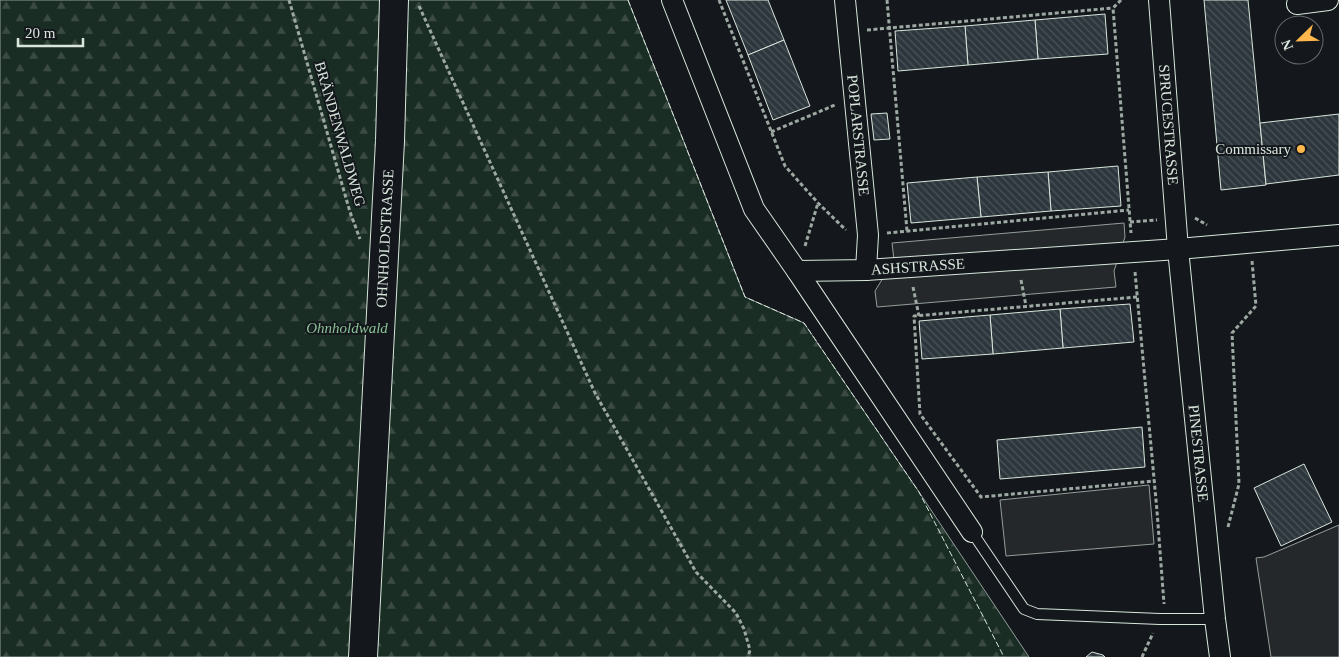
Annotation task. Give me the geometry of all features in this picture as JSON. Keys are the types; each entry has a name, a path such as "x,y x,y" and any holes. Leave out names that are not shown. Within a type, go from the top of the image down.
{"main road":[{"name":"OHNHOLDSTRASSE","path":"363,657 390,141 394,0"}],"street":[{"path":"672,0 754,209 972,532"},
{"name":"POPLARSTRASSE","path":"845,0 868,235 866,270"},
{"name":"SPRUCESTRASSE","path":"1159,0 1178,250"},
{"path":"1297,4 1328,0"},
{"name":"ASHSTRASSE","path":"797,271 909,268 1016,259 1178,250 1339,235"},
{"name":"PINESTRASSE","path":"1178,250 1214,619 1220,657"}],"lane":[{"path":"972,532 1024,610 1037,614 1160,619 1214,619"}],"path":[{"name":"BRÄNDENWALDWEG","path":"289,0 355,227 361,242 384,266"},
{"path":"416,0 595,393 696,572 736,613 744,629 750,650 748,657"},
{"path":"887,0 907,231"},
{"path":"848,32 1113,8 1121,0"},
{"path":"1113,8 1132,252 1164,603 1160,619 1142,657"},
{"path":"771,132 841,103"},
{"path":"797,271 818,203"},
{"path":"1130,222 1194,217 1212,228"},
{"path":"1227,530 1239,484 1232,333 1256,306 1251,243"},
{"path":"1016,259 1026,306"},
{"path":"909,268 919,316"},
{"path":"1137,297 914,316 920,414 981,497 1154,481"}],"green space":[{"name":"Ohnholdwald","path":"0,0 628,0 745,297 804,323 1029,657 0,657"}],"shaded area":[{"path":"1124,223 1125,237 1114,271 1116,287 877,307 875,291 894,260 892,243"},
{"path":"1149,485 1154,544 1006,556 1000,500"},
{"path":"1339,525 1339,657 1271,657 1256,558 1264,557"}],"building":[{"path":"726,0 768,0 784,40 748,55"},
{"path":"1204,0 1248,0 1266,185 1221,190"},
{"path":"1105,14 1108,54 1038,59 1035,20"},
{"path":"1035,20 1038,59 968,65 965,26"},
{"path":"965,26 968,65 898,71 895,31"},
{"path":"784,40 810,106 773,120 748,55"},
{"path":"887,113 890,139 874,140 871,114"},
{"name":"Commissary","path":"1339,114 1339,175 1266,184 1260,123"},
{"path":"1118,166 1121,206 1051,211 1048,172"},
{"path":"1048,172 1051,211 981,217 977,177"},
{"path":"977,177 981,217 911,223 907,183"},
{"path":"1130,304 1134,342 1063,348 1060,309"},
{"path":"1060,309 1063,348 993,354 990,315"},
{"path":"990,315 993,354 922,359 919,321"},
{"path":"1142,427 1145,467 1000,479 997,440"},
{"path":"1304,464 1332,522 1281,546 1254,488"},
{"path":"1092,652 1103,655 1105,657 1086,657"}],"fence":[{"path":"628,0 745,297 804,323 919,492 1004,657"}],"place":[{"name":"Commissary","path":"1301,149"}]}
